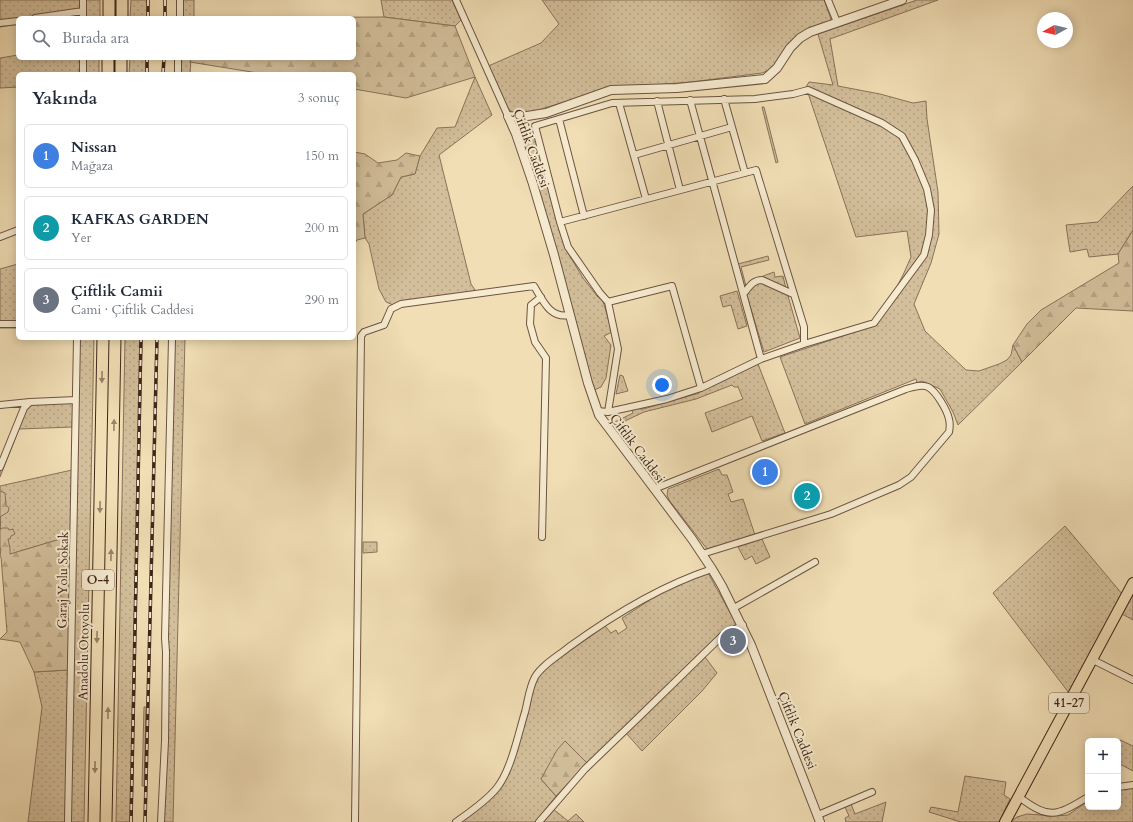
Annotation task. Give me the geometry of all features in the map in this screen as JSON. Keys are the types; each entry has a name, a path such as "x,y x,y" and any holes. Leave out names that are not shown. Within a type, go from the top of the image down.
{"highway":[{"path":"109,0 109,16"},
{"path":"122,0 122,16"},
{"path":"108,60 108,72"},
{"path":"121,60 121,72"},
{"name":"Anadolu Otoyolu","path":"94,822 103,340"},
{"name":"Anadolu Otoyolu","path":"106,822 115,340"}],"main road":[{"name":"41-27","path":"1006,822 1133,584"}],"street":[{"path":"83,0 83,16"},
{"path":"180,0 180,16"},
{"name":"Çiftlik Caddesi","path":"456,0 516,134 533,184 597,411 702,554 734,608 754,651 819,818"},
{"path":"828,0 837,22"},
{"path":"508,116 521,117 546,113 611,90 677,88 765,79 777,68 790,48 800,38 810,32 902,0"},
{"path":"49,16 83,11"},
{"path":"0,23 16,21"},
{"path":"83,60 83,72"},
{"path":"178,60 178,72"},
{"path":"597,411 608,412 667,399 701,388 761,359 804,344 874,323 924,255 929,235 931,210 927,189 915,160 902,136 882,123 808,90 793,94 755,99 612,103 535,126 568,247 608,302 618,349 608,412"},
{"path":"724,99 745,173"},
{"path":"690,100 761,359"},
{"path":"658,101 680,190"},
{"path":"619,103 646,199"},
{"path":"559,119 584,216"},
{"path":"634,154 732,127"},
{"path":"560,222 756,170 804,328 804,344"},
{"path":"0,237 16,231"},
{"path":"744,293 753,282 762,280 793,294"},
{"path":"356,822 361,336 364,332 384,325 391,309 401,304 534,286 550,311 562,317 570,315"},
{"path":"608,302 672,286 701,388"},
{"path":"541,298 531,305 530,324 535,342 546,358 542,537"},
{"path":"0,324 16,324"},
{"name":"Garaj Yolu Sokak","path":"68,822 77,340"},
{"path":"161,822 165,741 165,638 172,340"},
{"path":"654,489 906,388 917,386 928,387 935,392 947,411 950,425 949,432 911,477 899,485 830,514 702,554"},
{"path":"0,405 76,400"},
{"path":"0,466 24,408 30,402"},
{"path":"734,608 814,562"},
{"path":"456,822 497,788 511,758 532,685 540,671 581,638 649,596 682,579 712,569"},
{"path":"539,822 585,769 722,636 742,625"},
{"path":"1093,660 1133,680"},
{"path":"1121,786 1133,784"},
{"path":"819,818 872,792"},
{"path":"1019,797 1038,810 1052,813 1067,810 1085,799"}],"green space":[{"path":"0,0 81,0 78,14 67,16 16,16 16,24 0,27"},
{"path":"85,0 100,0 100,16 85,16"},
{"path":"131,0 148,0 148,16 130,16"},
{"path":"183,0 194,0 194,16 182,16"},
{"path":"381,0 452,0 461,20 455,26 384,17"},
{"path":"542,0 824,0 831,19 829,22 799,35 774,68 762,73 691,82 606,89 522,115 513,113 508,109 486,67 541,43 559,24"},
{"path":"917,0 938,0 830,39 838,86 880,94 913,103 926,101 927,119 938,192 939,234 931,263 914,304 925,331 966,370 979,371 1007,360 1011,355 1013,345 1022,362 958,425 953,412 940,389 922,381 917,383 916,379 805,424 780,357 867,328 878,322 911,257 907,231 856,237 806,87 809,82 833,85 818,34"},
{"path":"356,17 384,17 455,26 475,77 406,98 356,89 356,72 252,72 190,62 190,60 356,60"},
{"path":"16,55 16,60 80,60 79,72 16,72 16,87 0,88 0,58"},
{"path":"84,60 99,60 99,72 84,72"},
{"path":"130,60 147,60 147,72 129,72"},
{"path":"181,60 191,60 190,72 181,72"},
{"path":"475,77 492,115 439,155 471,284 475,290 475,296 398,307 386,302 379,289 369,244 365,238 363,214 392,195 401,177 415,174 420,156 437,128 455,127"},
{"path":"762,107 764,107 778,162 776,163"},
{"path":"532,124 565,248 583,278 597,296 603,301 612,332 604,336 611,345 606,378 601,387 592,391 519,129"},
{"path":"356,152 365,154 378,163 397,160 406,153 420,156 415,174 401,177 392,195 363,214 365,238 356,241"},
{"path":"1133,186 1133,230 1118,254 1089,257 1087,249 1070,252 1066,225 1098,222"},
{"path":"1133,230 1133,311 1076,308 1022,362 1013,345 1027,324 1041,310 1119,263 1118,254"},
{"path":"768,256 769,260 741,267 746,286 744,287 738,264"},
{"path":"16,265 16,328 0,328 0,269"},
{"path":"774,272 775,277 783,276 786,289 763,278 763,276"},
{"path":"759,282 779,290 788,296 800,338 764,352 747,296 750,289"},
{"path":"737,291 747,326 738,329 731,305 723,307 720,296"},
{"path":"79,340 94,340 84,822 69,822"},
{"path":"125,340 142,340 132,822 116,822"},
{"path":"174,340 185,340 173,822 162,822"},
{"path":"758,364 785,433 762,441 752,416 712,432 705,413 743,399 738,387 734,387 732,385 696,399 644,412 612,427 611,424 633,413 631,408 643,409 696,394"},
{"path":"620,375 623,376 628,391 616,394"},
{"path":"70,402 73,405 72,427 19,429 0,477 0,468 23,411 29,405 35,403"},
{"path":"719,469 722,475 727,475 733,492 728,494 731,502 743,499 755,535 707,549 669,500 667,495 668,489"},
{"path":"72,470 71,540 67,537 1,557 0,486"},
{"path":"0,491 5,493 6,505 9,508 8,512 0,517"},
{"path":"1065,526 1123,595 1069,693 993,593"},
{"path":"2,528 8,528 9,530 13,529 15,534 8,539 10,554 67,537 71,540 68,670 34,672 20,642 0,639 7,632 0,556 0,530"},
{"path":"762,539 770,557 756,564 752,556 745,560 738,547"},
{"path":"363,542 377,542 377,552 363,553"},
{"path":"708,573 737,625 719,634 587,763 565,741 541,779 556,796 535,822 459,822 498,791 530,696 543,670 605,626 611,633 616,630 618,634 627,628 622,618 650,599 678,584"},
{"path":"1133,592 1133,620 1122,614"},
{"path":"705,657 717,673 702,691 642,751 626,733"},
{"path":"68,670 65,822 28,822 42,707 34,672"},
{"path":"144,707 146,707 144,786 142,786"},
{"path":"1121,740 1133,746 1133,771 1121,765"},
{"path":"565,741 587,763 556,796 541,779 557,750"},
{"path":"965,776 1006,782 1004,795 1010,799 999,822 961,822 929,812 931,807 958,812"},
{"path":"1133,787 1133,822 1010,822 1017,817 1027,814 1056,816 1068,815 1085,803 1085,810 1121,810 1121,789"},
{"path":"886,802 882,822 846,822 845,818 849,816 845,807 851,804 855,814"},
{"path":"553,809 568,821 576,814 584,822 543,822"}],"railway":[{"path":"148,0 148,16"},
{"path":"165,0 165,16"},
{"path":"147,60 147,72"},
{"path":"163,72 164,60"},
{"path":"131,822 141,340"},
{"path":"145,822 157,340"}],"place":[{"name":"Nissan","path":"765,472"},
{"name":"KAFKAS GARDEN","path":"807,496"},
{"name":"Çiftlik Camii","path":"733,641"}]}
